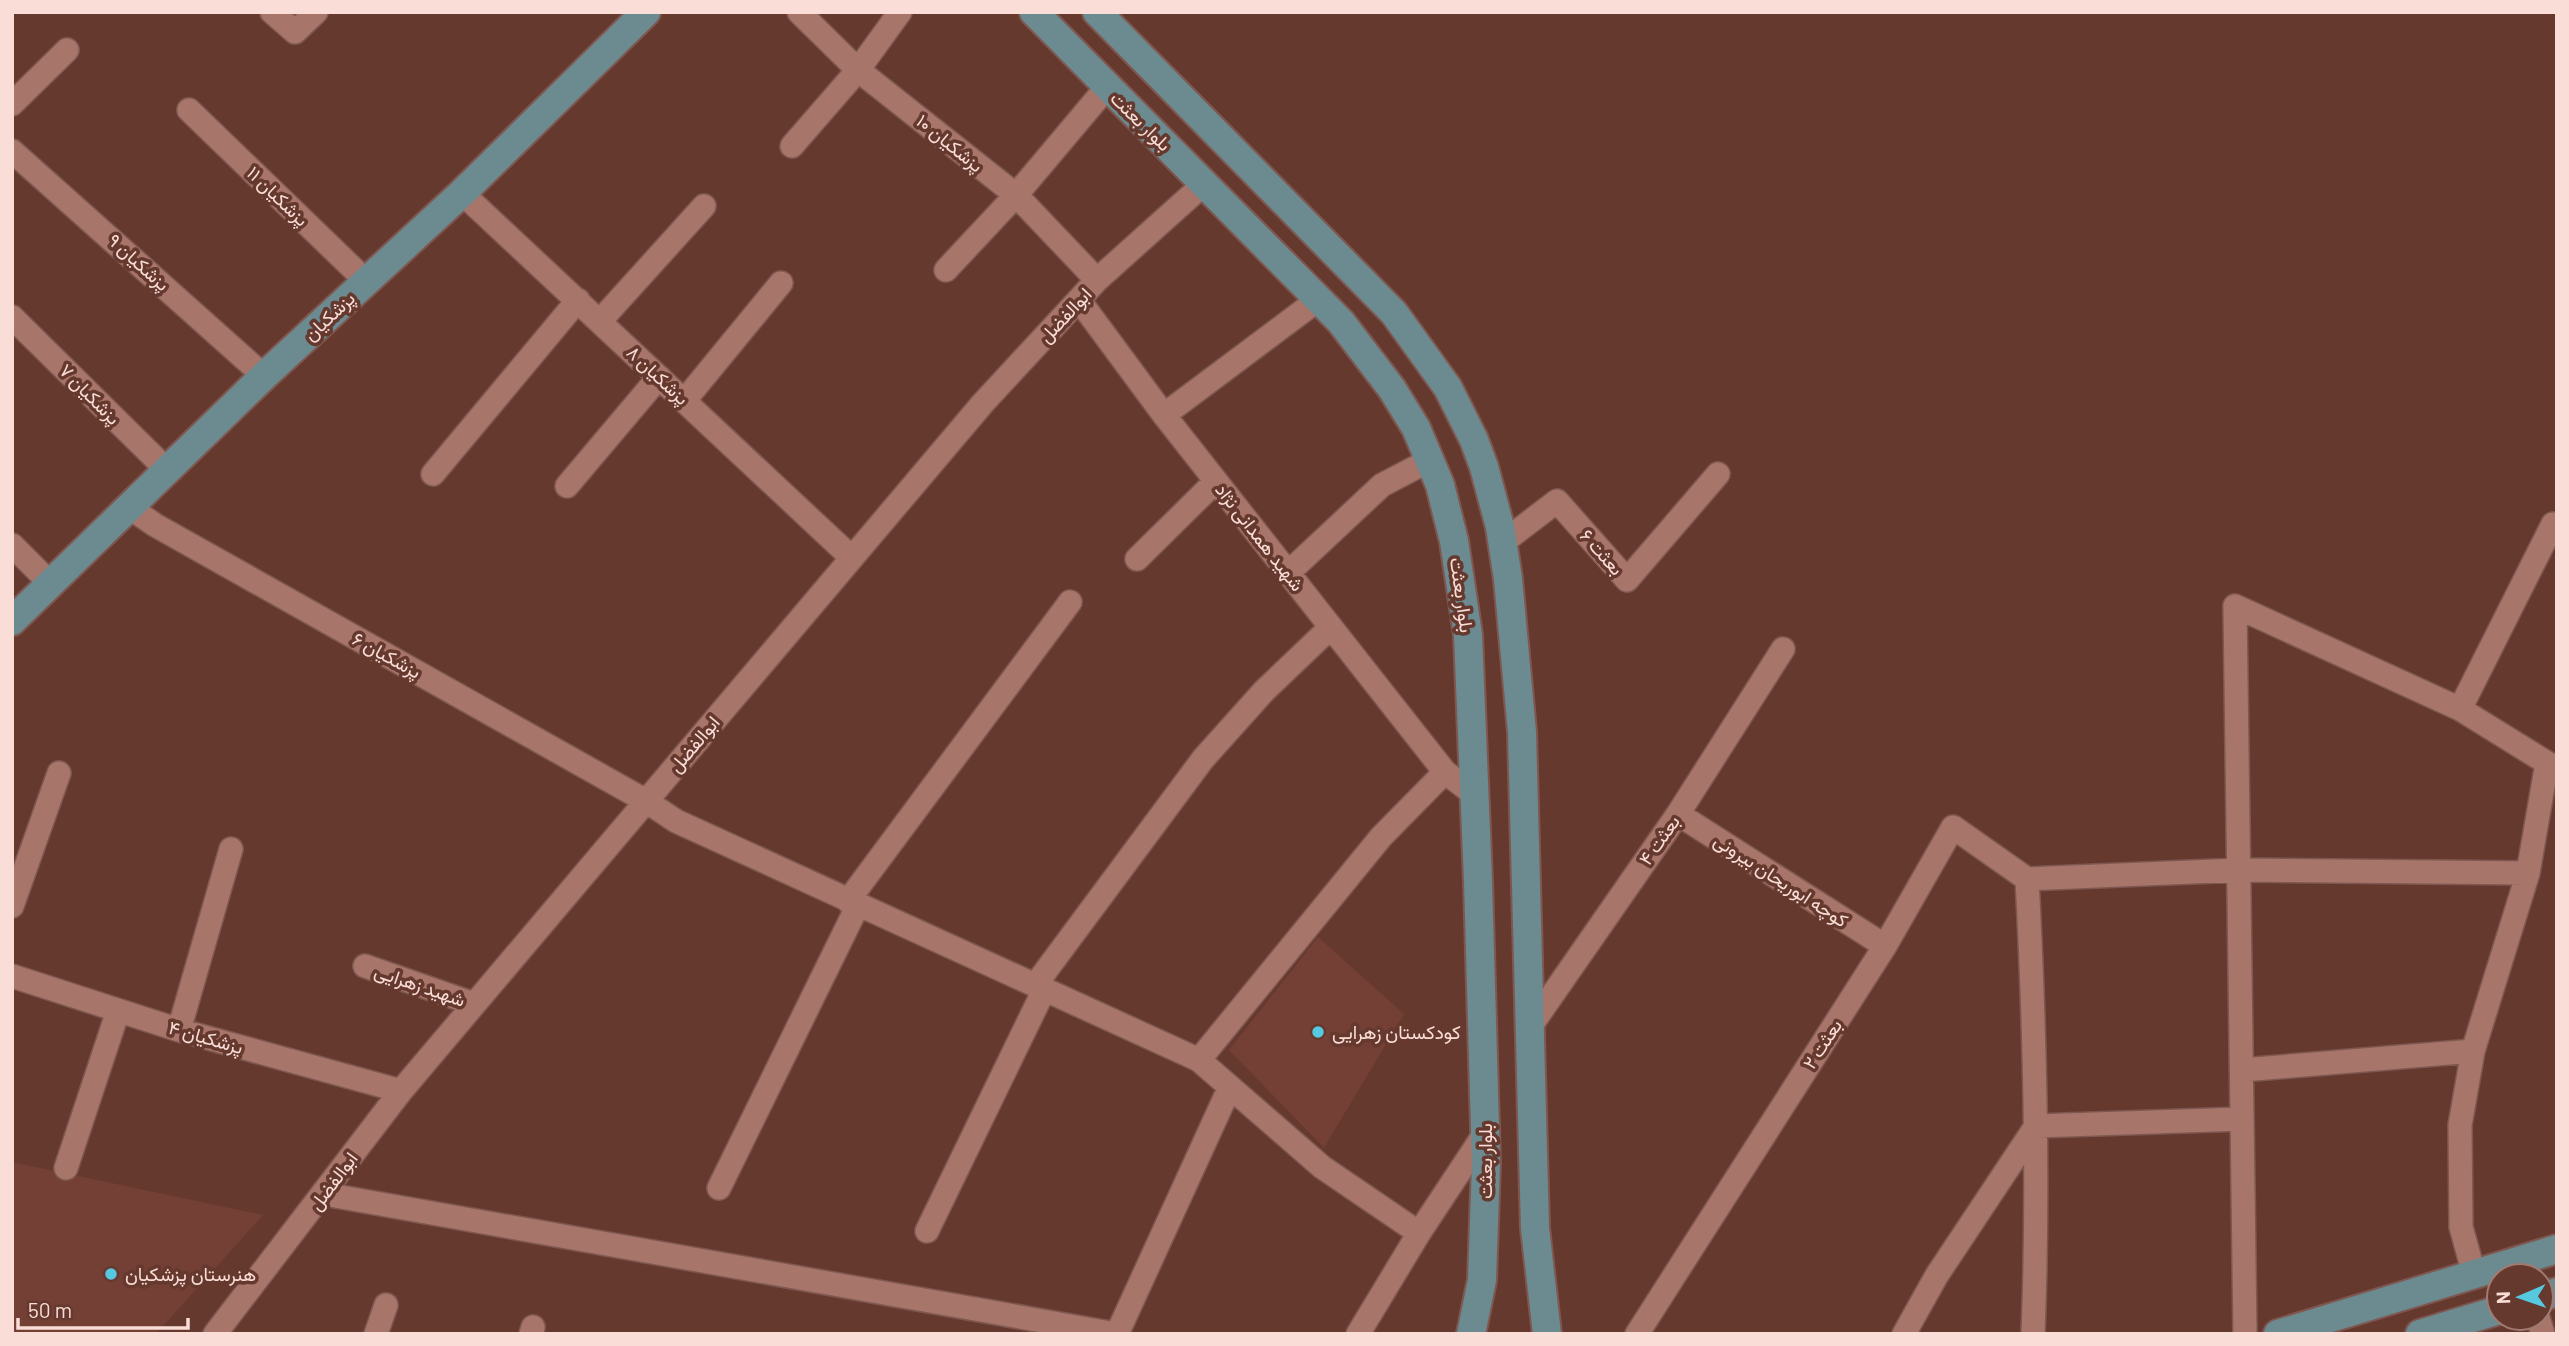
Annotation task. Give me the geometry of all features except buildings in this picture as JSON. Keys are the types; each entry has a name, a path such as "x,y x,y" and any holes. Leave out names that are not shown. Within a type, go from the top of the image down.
{"main road":[{"name":"پزشکیان","path":"12,621 264,376 462,193 646,12"},
{"name":"بلوار بعثت","path":"1034,12 1319,299 1362,348 1392,389 1430,460 1448,512 1468,635 1485,1133 1482,1280 1471,1334"},
{"path":"1097,12 1291,207 1413,336 1448,388 1474,440 1493,497 1515,637 1522,732 1536,1250 1547,1334"},
{"path":"2278,1334 2557,1249"},
{"path":"2420,1334 2485,1314"}],"street":[{"path":"272,12 295,32 316,12"},
{"name":"پزشکیان ۱۰","path":"799,12 858,70 1016,195 1097,280"},
{"path":"792,146 858,70 900,12"},
{"path":"12,104 67,50"},
{"path":"946,270 1016,195 1107,87"},
{"name":"پزشکیان ۱۱","path":"189,110 366,281"},
{"name":"پزشکیان ۹","path":"12,151 264,376"},
{"name":"ابوالفضل","path":"215,1334 401,1091 983,403 1097,280 1205,183"},
{"name":"پزشکیان ۸","path":"462,193 852,558"},
{"path":"600,321 704,206"},
{"path":"685,400 781,283"},
{"path":"1164,415 1319,299"},
{"path":"433,474 578,300"},
{"name":"شهید همدانی نژاد","path":"1079,300 1164,415 1445,772 1475,795"},
{"name":"پزشکیان ۷","path":"12,317 168,471"},
{"path":"568,486 659,377"},
{"path":"1288,573 1381,485 1430,460"},
{"name":"بعثت ۶","path":"1502,543 1557,501 1627,580 1718,474"},
{"path":"1137,559 1216,481"},
{"name":"پزشکیان ۶","path":"129,507 155,525 646,801 676,821 1199,1060 1229,1089 1322,1167 1419,1233"},
{"path":"2460,709 2553,524"},
{"path":"12,545 51,584"},
{"path":"719,1188 853,903 1070,602"},
{"path":"2245,1334 2235,606 2460,709 2552,766 2528,873 2473,1051 2460,1138 2461,1227 2474,1274"},
{"path":"927,1231 1040,986 1203,759 1264,691 1331,626"},
{"name":"بعثت ۴","path":"1530,1027 1678,814 1783,649"},
{"path":"1199,1060 1381,837 1445,772"},
{"path":"12,906 59,773"},
{"name":"کوچه ابوریحان بیرونی","path":"1678,814 1885,946"},
{"name":"بعثت ۲","path":"1637,1334 1885,946 1953,827 2027,878"},
{"path":"179,1030 231,849"},
{"path":"2033,1334 2035,1037 2027,878 2239,870 2528,873"},
{"name":"شهید زهرایی","path":"365,966 474,1004"},
{"name":"پزشکیان ۴","path":"12,976 179,1030 401,1091"},
{"path":"66,1168 118,1011"},
{"path":"2242,1070 2473,1051"},
{"path":"324,1194 1047,1328 1116,1334 1229,1089"},
{"path":"2036,1126 2242,1119"},
{"path":"1904,1334 1937,1275 2036,1126"},
{"path":"1358,1334 1419,1233 1485,1133"},
{"path":"376,1334 386,1305"}],"shaded area":[{"name":"کودکستان زهرایی","path":"1318,937 1404,1014 1324,1148 1229,1050"},
{"name":"هنرستان پزشکیان","path":"12,1162 263,1215 156,1334 12,1332"}],"place":[{"name":"کودکستان زهرایی","path":"1318,1032"},
{"name":"هنرستان پزشکیان","path":"111,1274"}]}
